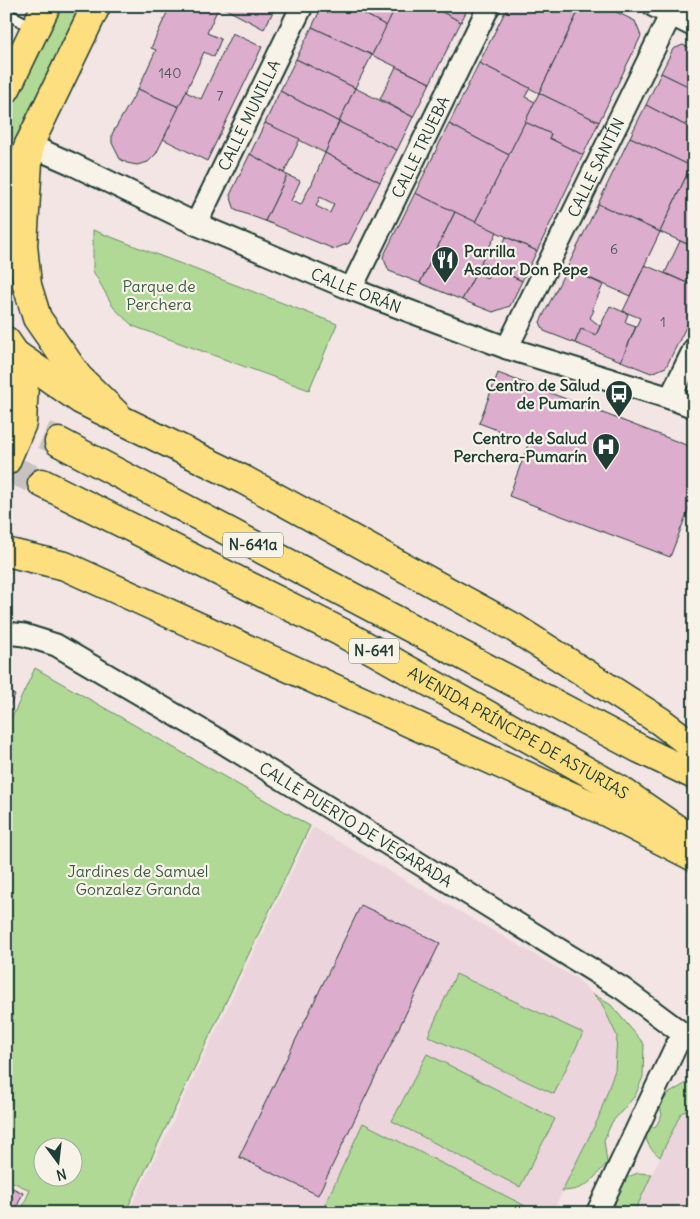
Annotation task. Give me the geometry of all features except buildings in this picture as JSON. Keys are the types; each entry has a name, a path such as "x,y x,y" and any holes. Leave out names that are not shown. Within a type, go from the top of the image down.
{"main road":[{"path":"6,209 29,145 96,6"},
{"path":"6,89 40,14"},
{"path":"29,145 23,245 27,285 37,318 78,377 124,421"},
{"path":"11,347 81,400 244,480 514,627 660,722 694,747"},
{"path":"6,461 22,423 24,384 11,347"},
{"name":"N-641a","path":"59,442 640,749 694,775"},
{"name":"AVENIDA PRÍNCIPE DE ASTURIAS","path":"42,483 341,632 620,790 694,841"},
{"path":"6,552 64,566 606,812 694,857"}],"street":[{"name":"CALLE MUNILLA","path":"196,224 302,6"},
{"name":"CALLE TRUEBA","path":"351,289 489,6"},
{"path":"663,10 694,26"},
{"name":"CALLE SANTÍN","path":"508,348 663,10"},
{"name":"CALLE ORÁN","path":"29,145 196,224 351,289 508,348 694,407"},
{"path":"670,398 694,349"},
{"name":"CALLE PUERTO DE VEGARADA","path":"6,632 24,635 56,645 227,745 623,989 685,1044"},
{"path":"597,1213 685,1044"}],"lane":[{"path":"6,13 40,14"}],"shaded area":[{"path":"313,827 577,979 601,1002 617,1036 615,1070 599,1117 552,1213 128,1213"},
{"path":"694,1107 694,1213 634,1213 681,1113"}],"green space":[{"path":"61,6 80,6 6,158 6,121"},
{"name":"Parque de Perchera","path":"93,230 337,324 309,390 133,326 114,308 93,271"},
{"name":"Jardines de Samuel Gonzalez Granda","path":"35,668 310,826 125,1213 20,1213 30,1190 6,1179 6,730"},
{"path":"456,974 583,1033 554,1094 428,1036"},
{"path":"593,994 611,1005 644,1044 643,1077 635,1096 612,1122 604,1140 607,1163 588,1183 577,1189 562,1191 598,1119 615,1070 617,1036 601,1002"},
{"path":"427,1054 555,1119 520,1187 392,1121"},
{"path":"690,1081 694,1081 694,1107 681,1113 660,1157 649,1145 646,1138 646,1129 656,1126 662,1115 660,1106 668,1094"},
{"path":"363,1123 539,1213 321,1213"},
{"path":"638,1173 652,1174 634,1213 615,1213 616,1192 619,1183"}],"tunnel":[{"path":"6,417 59,442"},
{"path":"6,467 42,483"}],"place":[{"name":"Parrilla Asador Don Pepe","path":"445,284"},
{"name":"Centro de Salud de Pumarín","path":"619,418"},
{"name":"Centro de Salud Perchera-Pumarín","path":"606,471"}]}
